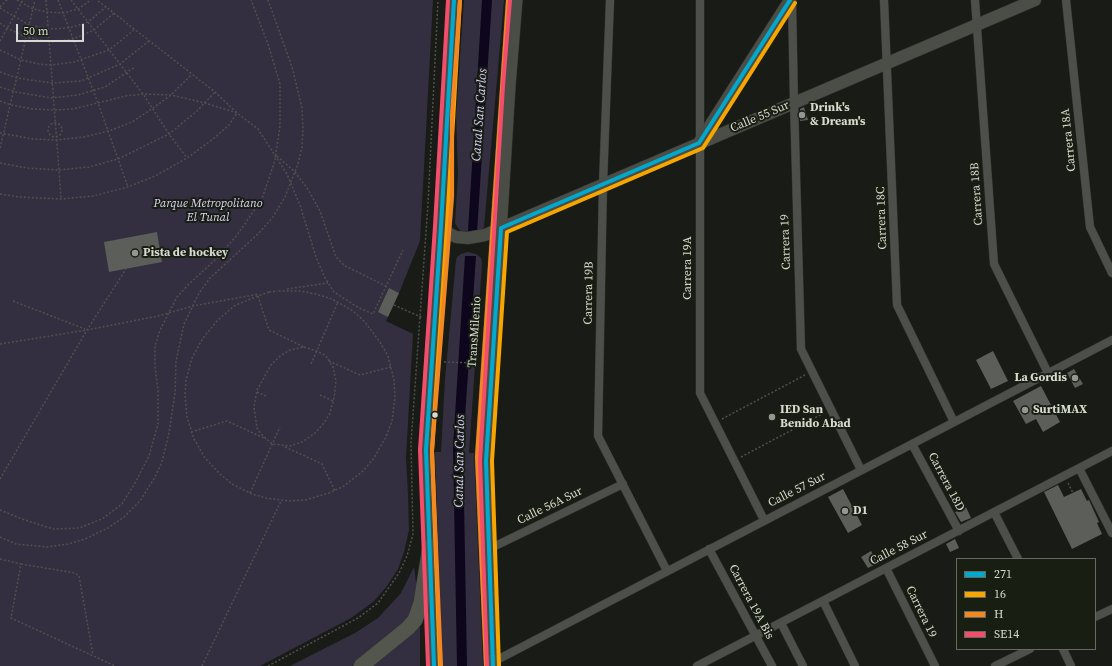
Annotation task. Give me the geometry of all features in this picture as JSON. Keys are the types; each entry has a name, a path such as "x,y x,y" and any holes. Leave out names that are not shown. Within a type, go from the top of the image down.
{"highway":[{"path":"361,666 408,628 415,620 421,603 430,547"}],"main road":[{"path":"434,666 426,450 434,323 445,230 454,0"},
{"path":"491,665 486,461 497,230 516,0"}],"street":[{"name":"Carrera 19B","path":"610,0 603,184 598,436 667,571"},
{"name":"Carrera 19A","path":"700,0 700,393 764,520"},
{"path":"699,143 791,0"},
{"name":"Carrera 19","path":"791,0 801,349 861,470"},
{"name":"Carrera 18C","path":"884,0 897,305 954,422"},
{"name":"Carrera 18B","path":"975,0 994,264 1048,373"},
{"name":"Calle 55 Sur","path":"445,230 456,237 480,237 1034,0"},
{"name":"Carrera 18A","path":"1066,0 1090,227 1112,274"},
{"name":"Calle 57 Sur","path":"491,665 764,520 1112,340"},
{"name":"Carrera 18D","path":"912,444 959,531"},
{"name":"Calle 58 Sur","path":"699,666 1112,451"},
{"path":"1079,468 1112,533"},
{"name":"Calle 56A Sur","path":"489,549 623,484"},
{"path":"994,512 1017,558"},
{"name":"Carrera 19A Bis","path":"709,549 772,666"},
{"name":"Carrera 19","path":"886,568 935,666"},
{"path":"823,601 855,666"},
{"path":"1096,617 1112,609"},
{"path":"781,623 803,666"},
{"path":"995,666 1010,663 1029,650"},
{"path":"1063,650 1071,666"}],"lane":[{"path":"441,666 432,451 445,230 452,188 452,115 460,0"},
{"name":"TransMilenio","path":"491,665 477,457 497,230 508,0"}],"path":[{"path":"7,0 0,7 29,25 48,29 68,28 88,22 106,7"},
{"path":"17,0 33,9 63,13 78,9 91,0"},
{"path":"0,41 23,0"},
{"path":"0,148 35,0"},
{"path":"46,0 61,199"},
{"path":"58,0 109,131 128,187"},
{"path":"71,0 143,94 169,134 187,158"},
{"path":"97,0 191,75 215,92 258,130 276,155 291,182 300,205 316,257 328,283 334,292 359,308 373,314 402,250"},
{"path":"0,510 53,529 79,528 102,519 122,504 149,456 158,424 158,391 155,366 155,346 160,330 177,298 189,284 216,260 237,235 262,199 276,155 280,126 280,84 268,44 251,0"},
{"path":"0,537 16,544 47,547 68,544 85,539 108,528 124,517 140,501 155,477 162,462 169,433 175,393 176,361 184,324 210,278 258,234 273,217 285,197 295,172 302,147 302,108 292,67 268,0"},
{"path":"268,666 358,618 378,603 399,573 407,556 413,534 411,443 428,196 438,0"},
{"path":"0,23 26,37 49,42 73,39 94,30 114,13"},
{"path":"0,50 21,60 51,65 81,60 109,50 134,30"},
{"path":"0,72 17,78 52,83 81,80 120,64 149,41"},
{"path":"0,87 14,92 53,98 78,95 105,87 134,67"},
{"path":"0,132 3,134 33,139 84,137 109,131 132,122 153,108 172,95 191,75"},
{"path":"0,163 27,168 60,170 89,167 118,159 169,134 205,103 215,92"},
{"path":"0,101 11,105 33,109 54,110 73,109 126,96 143,94 172,95 237,113"},
{"path":"0,194 19,197 61,199 93,196 128,187 155,176 187,158 213,139 229,124 237,113"},
{"path":"55,124 51,125 48,129 51,135 56,138"},
{"path":"55,124 60,126 62,130 56,138"},
{"path":"276,155 295,172 309,191 320,211 336,257 345,266 386,286"},
{"path":"0,479 87,330 126,269"},
{"path":"0,344 87,330 168,313 193,306 328,283"},
{"path":"269,292 234,306 222,315 207,332 195,351 188,372 185,395 187,417 191,432 201,452 215,469 232,484 250,493 266,498 281,501 297,501 314,498 335,491 363,471 376,455 386,437 392,421 395,388 391,366 384,349 371,328 360,316 338,302 324,296 292,290 276,291"},
{"path":"258,296 269,330 326,356 333,367 336,381 330,413 324,423 314,434 302,442 290,446 272,444 257,428 254,407 257,392 263,377 271,365 280,356 290,350 304,347"},
{"path":"380,298 384,300"},
{"path":"13,301 87,330"},
{"path":"311,364 338,302"},
{"path":"394,305 434,323"},
{"path":"329,361 360,375 391,366"},
{"path":"444,362 477,363"},
{"path":"715,422 812,371"},
{"path":"257,392 266,396"},
{"path":"320,395 333,401"},
{"path":"734,461 831,409"},
{"path":"191,432 227,421 268,440"},
{"path":"250,493 280,427"},
{"path":"284,446 322,464 335,491"},
{"path":"1063,476 1073,493"},
{"path":"202,666 281,501"},
{"path":"0,559 75,573 79,576 93,655"},
{"path":"21,564 11,618 116,666"}],"green space":[{"name":"Parque Metropolitano El Tunal","path":"0,0 433,0 420,241 386,321 413,334 406,458 409,530 404,552 398,569 387,586 373,602 351,618 260,666 0,666"},
{"path":"464,0 504,0 484,227 481,230 472,232 461,231 455,223 458,174 456,114"},
{"path":"468,252 476,254 481,258 482,263 469,453 474,453 483,666 442,666 435,452 441,452 445,379 456,260 461,254"},
{"path":"414,567 417,590 415,605 407,619 396,631 352,666 290,666 355,633 378,618 401,593"},
{"path":"420,622 420,666 370,666"}],"water":[{"name":"Canal San Carlos","path":"482,0 492,0 477,232 472,232 468,231"},
{"name":"Canal San Carlos","path":"465,256 476,256 463,447 467,666 457,666 453,447"}],"building":[{"name":"Drink's & Dream's","path":"804,107 808,120 800,121 800,109"},
{"path":"157,232 162,262 109,272 104,242"},
{"path":"389,288 399,293 388,317 378,312"},
{"path":"993,351 1008,381 991,389 976,360"},
{"name":"La Gordis","path":"1074,369 1083,384 1075,388 1067,373"},
{"path":"1041,386 1060,422 1043,432 1036,419 1026,424 1013,401"},
{"path":"1058,485 1064,497 1081,489 1087,501 1089,500 1099,522 1097,523 1102,534 1072,549 1044,492"},
{"name":"D1","path":"843,489 862,525 848,533 828,497"},
{"path":"966,507 971,518 961,522 955,512"},
{"path":"955,539 959,548 950,552 946,544"},
{"path":"871,551 878,563 868,568 861,557"}],"transit line":[{"name":"SE14","path":"428,666 420,450 448,0"},
{"name":"271","path":"434,666 426,450 454,0"},
{"name":"16","path":"440,666 432,450 460,0"},
{"name":"H","path":"441,666 432,451 452,196 452,115 460,0"},
{"name":"H","path":"486,666 477,457 508,0"},
{"name":"SE14","path":"487,666 480,461 503,86 510,0"},
{"name":"271","path":"493,666 486,461 501,228 699,143 790,0"},
{"name":"16","path":"499,666 492,461 507,232 703,148 795,3"}],"place":[{"name":"Drink's & Dream's","path":"802,115"},
{"name":"Pista de hockey","path":"135,253"},
{"name":"La Gordis","path":"1075,378"},
{"name":"SurtiMAX","path":"1025,410"},
{"name":"IED San Benido Abad","path":"772,417"},
{"name":"D1","path":"845,511"}]}
